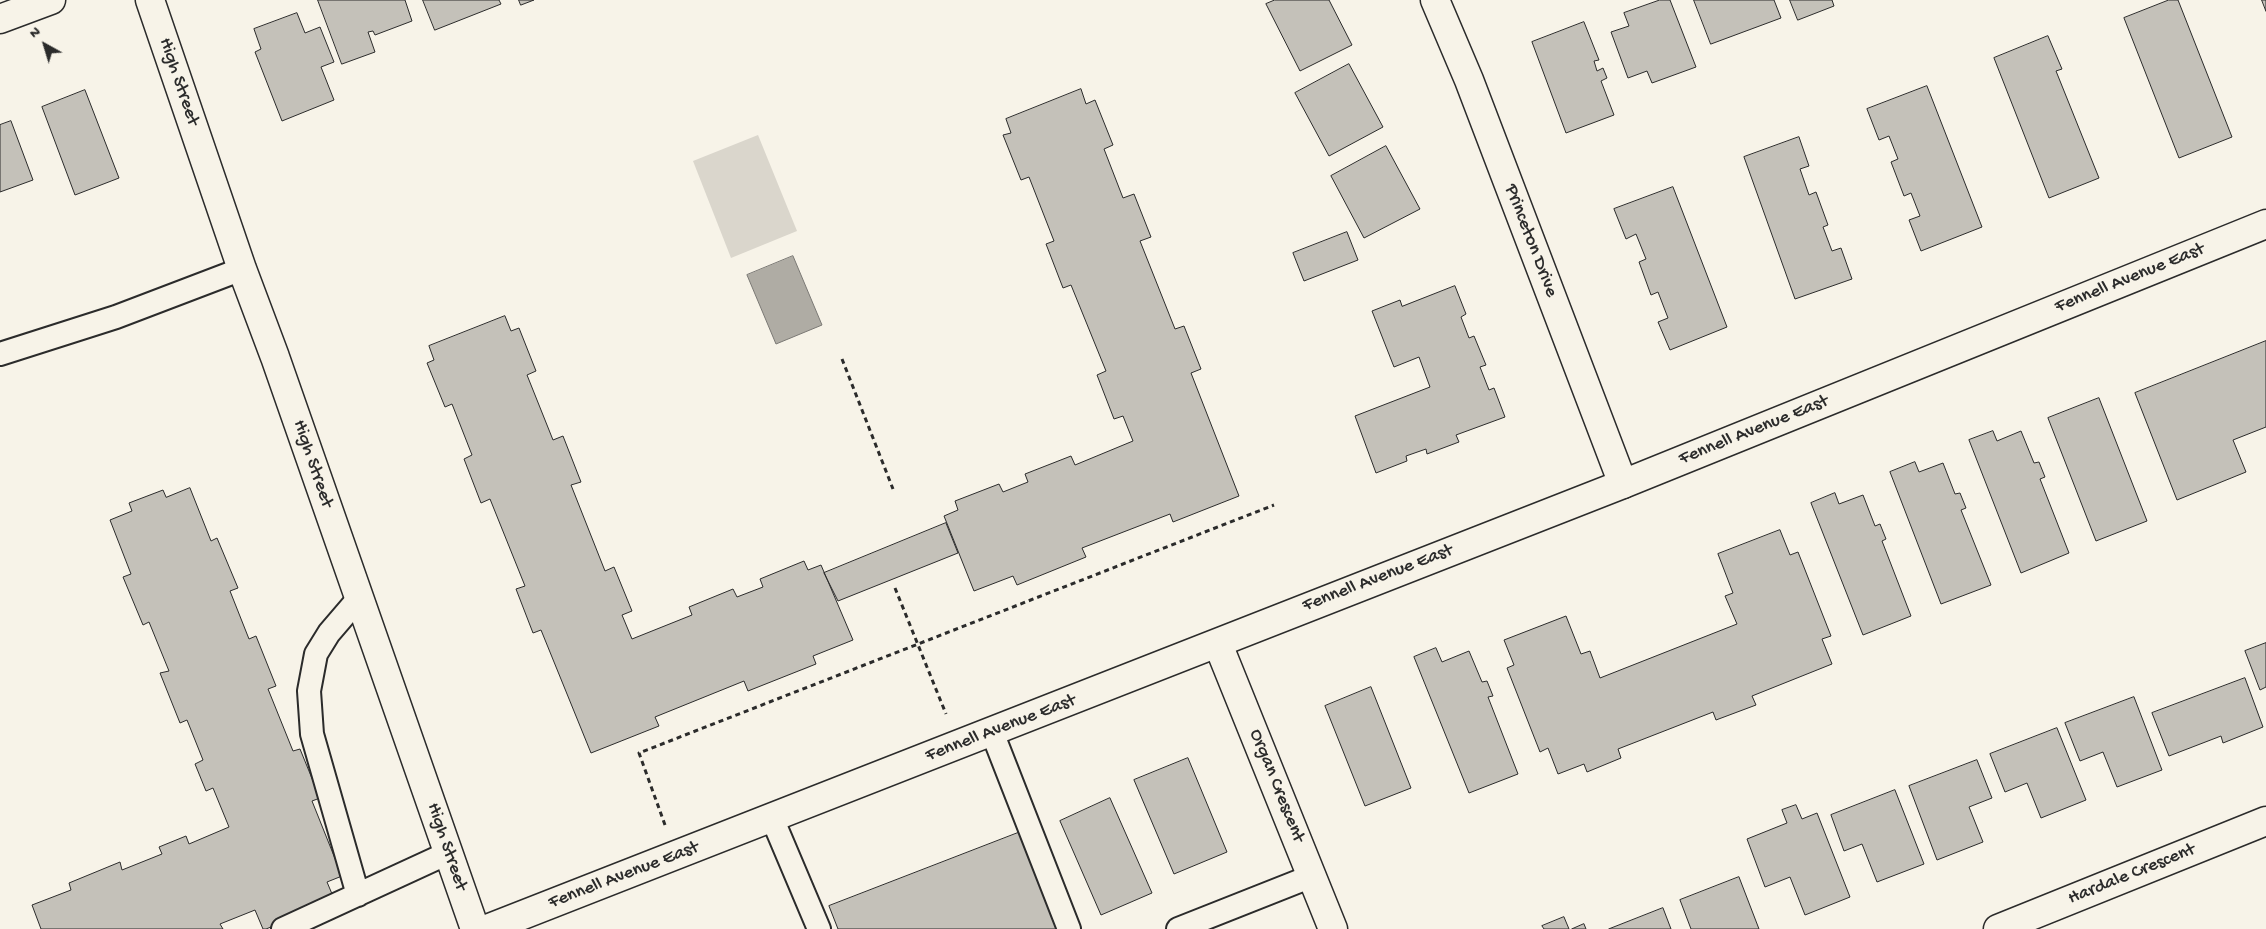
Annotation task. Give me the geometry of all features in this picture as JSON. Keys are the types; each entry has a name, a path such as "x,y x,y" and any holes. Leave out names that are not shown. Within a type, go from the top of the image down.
{"street":[{"path":"0,20 51,0"},
{"name":"High Street","path":"150,0 242,269 275,357 475,929"},
{"name":"Princeton Drive","path":"1435,0 1466,73 1623,484"},
{"name":"Fennell Avenue East","path":"487,929 1623,484 2266,224"},
{"name":"Organ Crescent","path":"1218,644 1333,929"},
{"name":"Hardale Crescent","path":"1998,929 2266,821"}],"lane":[{"path":"0,354 116,318 242,269"},
{"path":"358,895 312,734 309,691 316,654 329,633 359,598"},
{"path":"992,732 1069,929"},
{"path":"772,818 819,929"},
{"path":"284,929 448,853"},
{"path":"1178,929 1312,876"}],"path":[{"path":"842,359 893,489"},
{"path":"677,856 639,754 1274,504"},
{"path":"895,588 958,745"}],"shaded area":[{"path":"758,135 797,231 731,258 693,161"},
{"path":"793,256 822,325 776,344 747,275"}],"building":[{"path":"318,0 405,0 412,21 375,35 373,31 368,32 375,52 342,64"},
{"path":"423,0 499,0 501,4 435,30"},
{"path":"519,0 534,0 521,5"},
{"path":"1275,0 1329,0 1352,45 1300,71 1266,4"},
{"path":"1660,0 1670,0 1696,67 1652,83 1647,71 1628,78 1611,32 1629,26 1624,13"},
{"path":"1694,0 1774,0 1781,18 1711,44"},
{"path":"1790,0 1832,0 1834,6 1798,20"},
{"path":"2169,0 2178,0 2232,137 2179,158 2124,18"},
{"path":"2262,0 2266,0 2266,11"},
{"path":"297,13 305,33 320,27 334,62 321,67 334,100 282,121 255,52 261,49 254,29"},
{"path":"1584,22 1599,60 1594,61 1597,71 1603,68 1607,78 1601,81 1614,115 1566,133 1532,42"},
{"path":"2048,36 2062,69 2056,71 2099,178 2049,198 1994,58"},
{"path":"1349,64 1383,127 1329,156 1295,93"},
{"path":"1927,86 1982,227 1921,251 1909,220 1920,216 1911,193 1904,196 1891,162 1898,159 1889,136 1879,140 1867,109"},
{"path":"1081,89 1086,104 1095,100 1113,145 1104,149 1123,198 1134,194 1151,237 1140,241 1175,329 1184,326 1201,369 1191,373 1239,496 1173,522 1170,514 1082,548 1086,557 1017,585 1013,576 974,591 944,516 958,510 955,501 999,484 1003,492 1028,482 1025,474 1071,456 1075,465 1133,441 1123,416 1114,419 1097,375 1106,371 1071,285 1063,288 1046,244 1054,241 1029,177 1021,180 1003,135 1011,133 1006,119"},
{"path":"85,90 119,178 75,195 42,107"},
{"path":"11,121 33,180 0,192 0,125"},
{"path":"1799,137 1809,166 1800,169 1809,195 1816,192 1828,225 1823,227 1832,251 1841,248 1852,279 1795,299 1744,157"},
{"path":"1386,146 1420,209 1364,238 1331,176"},
{"path":"1673,187 1727,327 1670,350 1658,322 1668,318 1658,292 1651,295 1639,262 1646,259 1636,234 1626,239 1614,209"},
{"path":"1347,232 1358,260 1304,281 1293,253"},
{"path":"1455,286 1466,314 1461,317 1469,338 1474,336 1486,365 1480,367 1489,390 1494,388 1505,417 1456,435 1459,442 1427,454 1426,449 1406,456 1407,461 1376,473 1355,416 1430,387 1419,357 1394,367 1372,311 1400,300 1402,306"},
{"path":"505,316 511,331 519,328 536,371 527,375 553,440 563,436 581,482 571,485 605,571 614,567 632,611 622,615 632,639 692,615 689,607 733,589 737,597 763,587 760,579 804,561 808,570 821,565 853,640 813,656 816,664 748,691 744,681 655,717 659,726 591,753 541,630 533,633 516,589 525,586 490,499 481,503 464,459 472,455 452,404 445,407 427,363 434,360 429,346"},
{"path":"2266,341 2266,427 2233,440 2246,472 2177,500 2135,393"},
{"path":"2099,398 2147,521 2096,541 2048,418"},
{"path":"1993,431 1997,441 2021,431 2034,463 2039,462 2045,477 2040,479 2069,553 2021,573 1969,440"},
{"path":"1915,462 1919,472 1943,463 1955,494 1960,493 1966,508 1961,510 1991,585 1941,604 1890,472"},
{"path":"190,488 211,541 217,538 238,588 230,591 249,639 256,636 276,686 268,689 293,751 300,749 320,798 312,801 342,876 327,882 335,901 266,929 263,929 255,910 220,924 223,929 41,929 32,905 71,890 69,883 120,862 122,870 162,854 159,847 186,836 189,844 229,827 213,788 206,791 195,764 203,760 187,720 180,723 160,673 169,671 149,622 143,625 123,577 131,574 110,520 132,511 129,503 163,490 166,497"},
{"path":"1835,493 1839,504 1863,495 1875,526 1880,524 1886,539 1882,541 1911,616 1863,635 1811,503"},
{"path":"946,523 958,553 838,601 824,573"},
{"path":"1780,530 1790,555 1798,552 1831,636 1822,639 1832,664 1752,696 1756,705 1716,720 1713,712 1618,749 1621,758 1587,772 1584,764 1558,774 1548,748 1540,752 1507,668 1514,665 1504,640 1566,616 1581,654 1590,651 1600,678 1737,624 1725,596 1733,593 1718,554"},
{"path":"2266,643 2266,687 2260,690 2245,651"},
{"path":"1436,648 1442,662 1469,651 1482,682 1487,681 1493,696 1488,697 1518,774 1469,793 1414,657"},
{"path":"2245,678 2263,727 2223,743 2221,736 2169,756 2152,713"},
{"path":"1371,687 1411,788 1365,806 1325,706"},
{"path":"2134,697 2162,770 2117,787 2103,752 2080,761 2065,723"},
{"path":"2057,728 2086,800 2041,818 2027,783 2005,792 1990,754"},
{"path":"1188,758 1227,852 1174,874 1134,780"},
{"path":"1977,760 1992,798 1969,807 1983,842 1937,860 1909,786"},
{"path":"1895,790 1924,864 1877,882 1862,844 1844,851 1831,815"},
{"path":"1110,798 1152,893 1101,915 1060,821"},
{"path":"1796,805 1802,819 1817,813 1850,897 1805,915 1790,877 1765,887 1747,839 1787,823 1782,810"},
{"path":"1023,831 1061,929 838,929 829,906"},
{"path":"1739,877 1759,929 1691,929 1680,900"},
{"path":"1663,908 1671,929 1609,929"},
{"path":"1564,917 1569,929 1544,929 1542,926"},
{"path":"1584,924 1586,929 1572,929"}]}
